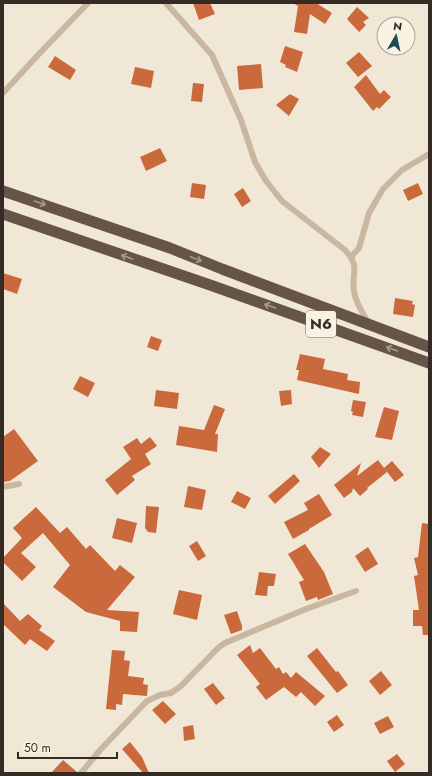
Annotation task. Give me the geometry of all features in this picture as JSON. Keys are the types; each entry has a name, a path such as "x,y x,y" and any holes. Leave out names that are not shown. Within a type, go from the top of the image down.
{"highway":[{"name":"N6","path":"3,190 170,248 429,347"},
{"name":"N6","path":"3,214 213,286 429,363"}],"lane":[{"path":"3,93 88,3"},
{"path":"166,3 212,55 242,120 255,162 266,181 282,201 345,250 351,257 355,264 354,292 358,305 369,325"},
{"path":"351,257 359,248 369,213 383,189 402,170 429,154"},
{"path":"3,487 19,484"},
{"path":"82,773 101,749 147,701 171,692 181,686 218,648 244,635 356,591"}],"building":[{"path":"193,3 210,3 215,14 199,20"},
{"path":"293,3 316,3 332,13 325,24 310,14 307,34 294,32 298,6"},
{"path":"357,7 369,18 363,22 366,25 359,32 347,19"},
{"path":"285,46 303,52 297,72 285,67 286,65 280,62"},
{"path":"359,52 372,66 358,77 346,63"},
{"path":"55,56 76,70 70,80 48,67"},
{"path":"261,64 263,88 239,90 237,66"},
{"path":"135,67 154,71 151,88 131,84"},
{"path":"366,75 380,94 384,90 391,97 379,109 377,107 373,111 354,87"},
{"path":"193,83 204,84 202,102 191,101"},
{"path":"290,94 299,99 289,116 276,105"},
{"path":"160,148 167,161 146,171 140,157"},
{"path":"192,183 206,185 204,199 190,197"},
{"path":"418,183 423,194 408,201 403,190"},
{"path":"243,188 251,201 242,207 234,194"},
{"path":"3,273 22,279 17,294 3,289"},
{"path":"395,298 413,301 412,304 415,305 413,317 393,314"},
{"path":"151,336 162,340 158,351 147,347"},
{"path":"300,354 325,359 323,369 348,374 347,380 360,382 359,394 297,380 299,370 296,370"},
{"path":"80,376 95,383 88,397 73,389"},
{"path":"156,390 179,393 177,409 154,406"},
{"path":"291,390 292,404 281,406 279,391"},
{"path":"353,400 366,402 363,417 352,415 353,412 351,411"},
{"path":"214,405 225,409 215,434 218,434 217,452 176,445 179,426 204,430"},
{"path":"384,407 399,411 392,440 375,437"},
{"path":"14,429 38,461 10,481 3,482 3,437"},
{"path":"150,437 157,446 145,454 151,464 132,476 135,480 117,495 105,480 131,459 123,447 137,438 141,444"},
{"path":"320,447 331,454 319,468 311,457"},
{"path":"378,460 387,472 367,488 368,489 360,496 353,488 352,492 344,498 334,485 361,463 357,476"},
{"path":"392,461 404,475 395,482 384,468"},
{"path":"294,474 300,481 275,504 268,496"},
{"path":"188,486 206,490 202,510 184,507"},
{"path":"237,491 251,498 245,509 231,502"},
{"path":"319,494 332,515 293,539 284,522 308,510 304,503"},
{"path":"146,506 159,507 156,533 148,532 145,528"},
{"path":"36,507 60,533 67,527 86,549 90,545 115,571 120,565 135,577 107,610 139,612 137,632 120,631 120,621 86,612 53,587 70,565 43,533 21,553 36,567 22,581 3,562 3,558 22,538 13,528"},
{"path":"117,518 137,523 132,543 112,538"},
{"path":"422,523 429,524 429,635 423,635 422,626 413,626 413,610 419,610 414,576 418,575 414,558 418,557"},
{"path":"197,541 206,556 198,561 189,546"},
{"path":"305,544 324,572 333,594 318,600 317,597 306,601 299,582 304,580 288,554"},
{"path":"368,547 378,564 365,572 355,556"},
{"path":"259,572 276,574 274,586 268,586 267,596 255,595"},
{"path":"179,590 202,595 197,620 173,614"},
{"path":"3,603 20,621 28,614 42,626 39,630 55,641 47,651 30,639 25,645 3,624"},
{"path":"237,611 242,630 231,634 224,615"},
{"path":"250,645 253,653 260,648 276,669 279,667 283,674 286,672 291,678 296,672 325,696 315,706 301,692 296,697 284,687 266,700 256,687 260,684 237,655"},
{"path":"317,648 336,672 338,671 348,685 337,693 307,656"},
{"path":"112,650 125,651 124,660 130,661 128,676 144,678 143,684 148,685 147,696 123,694 122,705 116,704 116,710 106,709"},
{"path":"381,671 392,685 380,695 369,681"},
{"path":"213,683 225,698 216,705 204,689"},
{"path":"163,701 176,714 165,724 152,710"},
{"path":"337,715 344,725 334,732 327,722"},
{"path":"388,716 394,727 380,734 374,723"},
{"path":"193,725 195,739 184,741 183,727"},
{"path":"130,742 142,757 149,773 143,773 122,749"},
{"path":"397,754 405,764 395,772 387,761"},
{"path":"63,760 77,772 77,773 51,773"}]}
